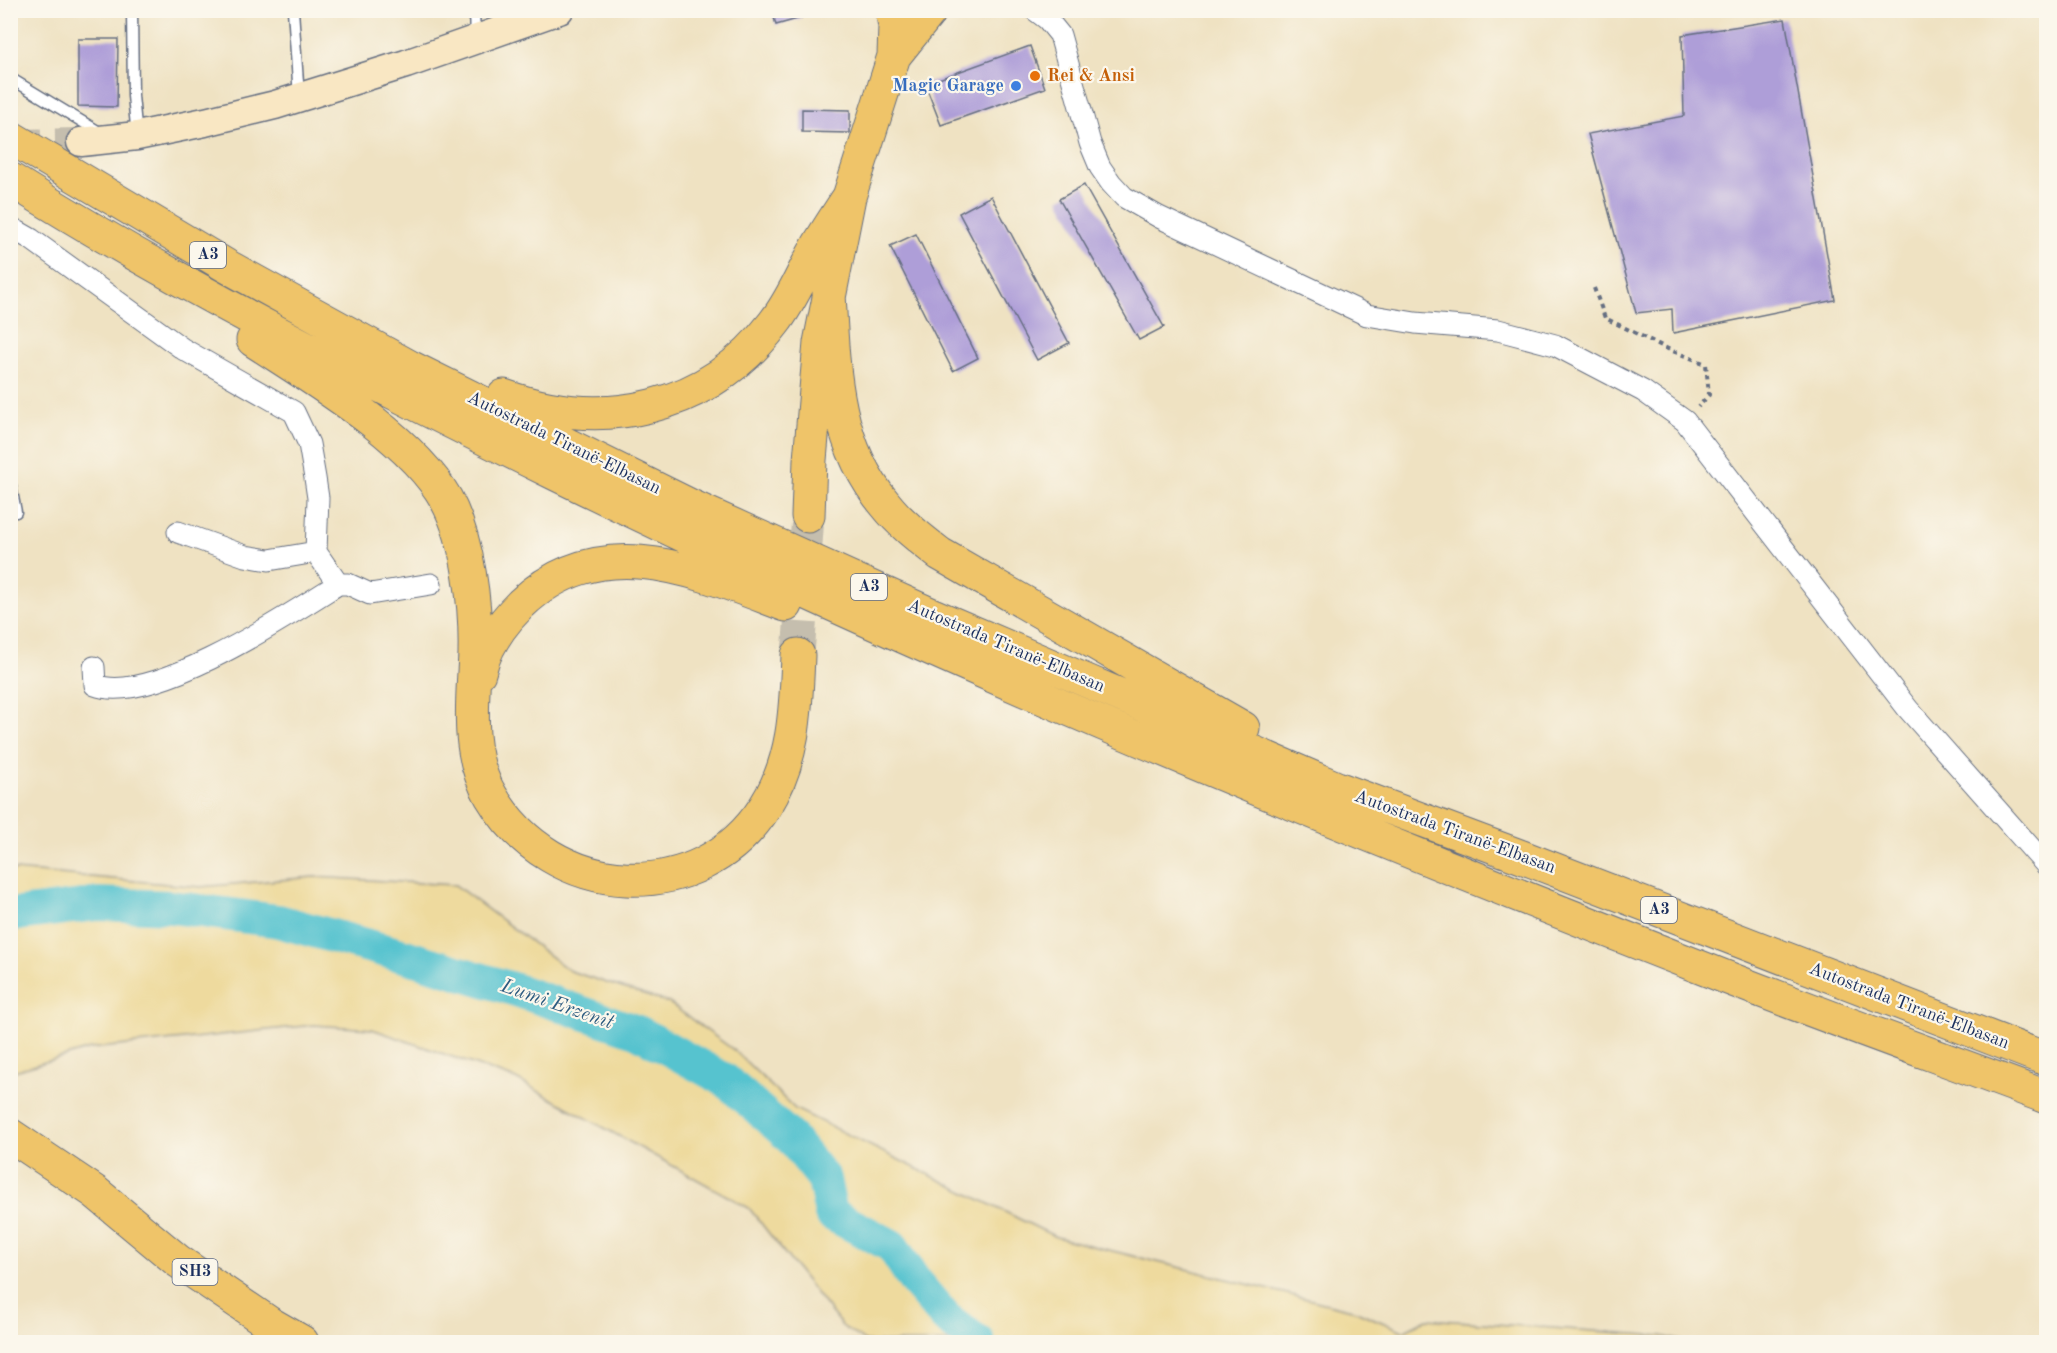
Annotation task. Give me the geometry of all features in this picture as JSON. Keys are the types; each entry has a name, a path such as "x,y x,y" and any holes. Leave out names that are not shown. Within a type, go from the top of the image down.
{"main road":[{"path":"808,516 816,370 849,197 894,56 895,26 892,10"},
{"path":"894,56 931,10"},
{"path":"81,142 137,136 205,122 299,98 406,64 542,14"},
{"name":"Autostrada Tiranë-Elbasan","path":"10,137 225,265 410,367 712,516 928,613 1337,788 1522,856 2046,1059"},
{"name":"Autostrada Tiranë-Elbasan","path":"10,179 135,254 396,395 680,535 927,648 1135,738 1712,972 2046,1097"},
{"path":"410,367 431,361 498,394 526,404 579,414 652,406 678,397 725,372 763,337 800,284 814,253 849,197"},
{"path":"829,293 834,379 842,419 867,478 885,505 909,529 940,554 1227,720 1275,745 1323,765 1337,788"},
{"path":"212,297 222,320 374,423 406,450 446,500 458,531 471,590 474,621 473,738 483,780 490,795 516,831 532,846 552,859 596,876 618,879 652,878 693,867 715,856 736,841 753,825 767,805 779,780 792,738 798,655"},
{"path":"473,698 485,652 512,613 544,585 573,572 608,563 647,561 679,567 817,617 904,653 927,648"},
{"name":"SH3","path":"10,1135 95,1192 178,1261 269,1323 302,1342"}],"street":[{"path":"1035,10 1060,35 1090,143 1100,167 1124,196 1160,217 1367,315 1415,323 1498,330 1555,345 1643,391 1685,421 1908,710 2043,855"},
{"path":"10,227 31,239 183,349 294,412 309,444 315,478 318,498 316,552 338,584"},
{"path":"178,532 245,556 269,560 316,552"},
{"path":"94,667 95,685 106,689 132,688 183,671 274,624 338,584 348,584 370,594 431,584"}],"lane":[{"path":"132,10 133,96 137,136"},
{"path":"293,10 299,98"},
{"path":"474,10 475,39"},
{"path":"10,78 109,138"},
{"path":"10,481 16,512"}],"path":[{"path":"1594,288 1605,318 1670,350 1706,364 1708,395 1685,421"}],"sand":[{"path":"15,870 200,887 314,877 455,885 570,971 669,1003 735,1051 795,1109 1056,1237 1356,1311 1403,1331 1427,1319 1662,1336 1684,1342 866,1342 842,1326 749,1208 516,1079 372,1029 314,1025 90,1049 11,1072 10,872"}],"building":[{"path":"772,10 799,10 801,18 776,25"},
{"path":"1785,19 1835,300 1673,333 1672,309 1636,313 1588,134 1684,116 1682,35"},
{"path":"78,39 118,39 117,107 78,106"},
{"path":"1030,46 1045,88 941,125 925,84"},
{"path":"802,109 850,110 850,133 802,132"},
{"path":"1084,185 1164,327 1139,340 1059,199"},
{"path":"991,196 1069,343 1037,360 959,213"},
{"path":"916,234 978,358 953,371 890,246"}],"waterway":[{"name":"Lumi Erzenit","path":"10,915 98,904 171,907 278,921 516,990 638,1032 725,1080 791,1138 824,1179 831,1214 892,1246 916,1283 946,1318 978,1342"}],"tunnel":[{"path":"13,143 81,142"},
{"path":"798,655 808,516"}],"place":[{"name":"Rei & Ansi","path":"1035,76"},
{"name":"Magic Garage","path":"1016,86"}]}
